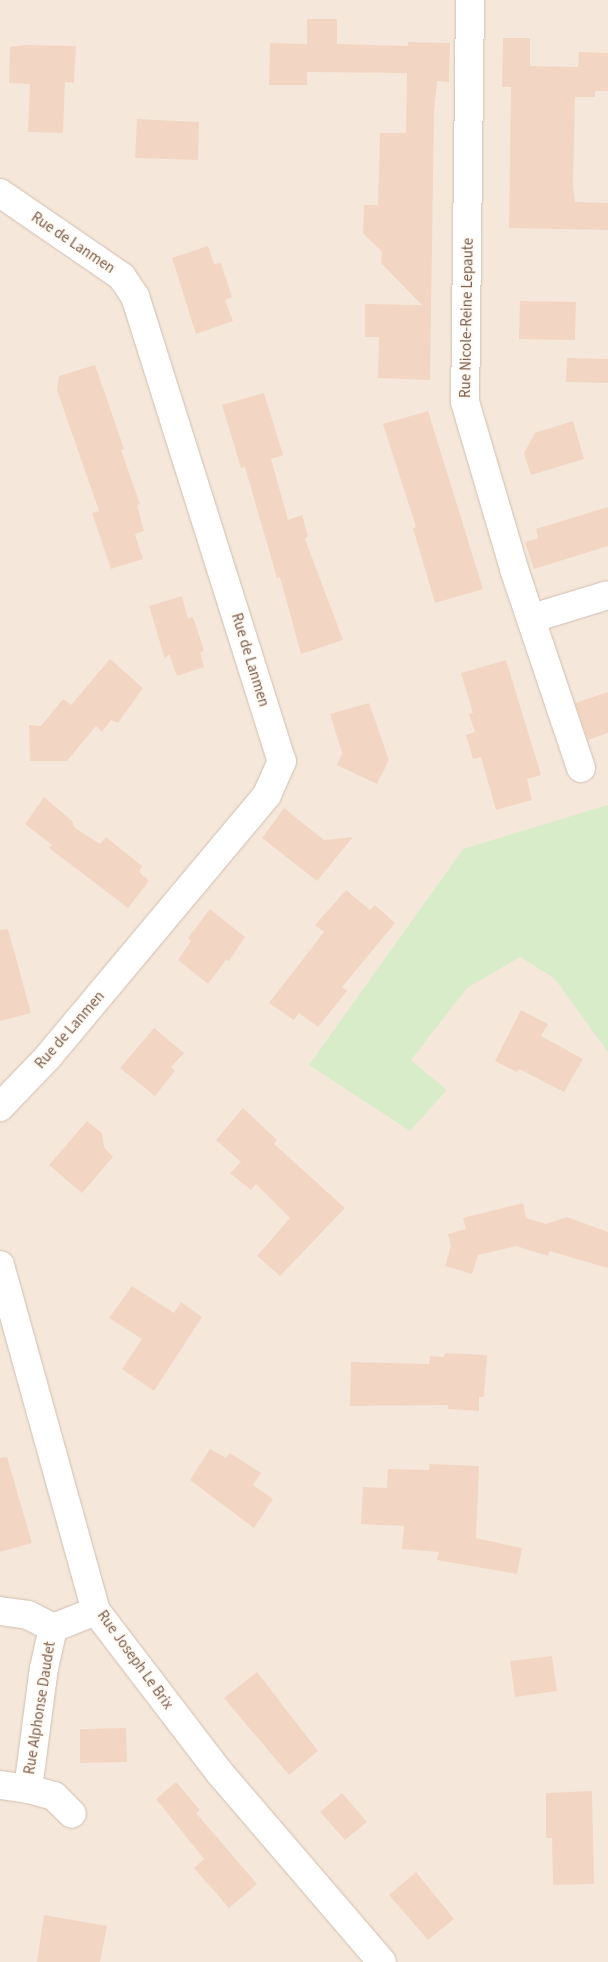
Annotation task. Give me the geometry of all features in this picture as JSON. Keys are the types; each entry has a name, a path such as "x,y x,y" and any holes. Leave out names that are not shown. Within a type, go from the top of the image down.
{"street":[{"name":"Rue Nicole-Reine Lepaute","path":"470,0 465,402 514,569 533,618 581,768"},
{"name":"Rue de Lanmen","path":"0,193 122,277 136,296 282,761 267,795 50,1056 0,1107"},
{"path":"533,618 608,595"},
{"name":"Rue Joseph Le Brix","path":"0,1266 96,1611 219,1772 382,1962"},
{"name":"Rue Alphonse Daudet","path":"0,1611 28,1616 53,1628 96,1611"},
{"name":"Rue Alphonse Daudet","path":"28,1789 44,1668 53,1628"},
{"name":"Rue Alphonse Daudet","path":"0,1785 28,1789 54,1796 72,1814"}],"shaded area":[{"path":"0,0 608,0 608,1962 0,1962"}],"green space":[{"path":"608,805 608,1052 554,978 520,957 467,988 411,1060 447,1090 410,1131 309,1065 463,849"}],"building":[{"path":"307,19 337,19 337,44 408,46 408,42 450,43 449,82 437,81 434,112 430,380 378,378 379,337 365,337 365,304 422,305 381,263 382,252 363,233 364,205 378,205 380,133 406,133 407,73 307,72 307,85 269,85 270,43 307,44"},
{"path":"503,38 530,38 530,66 578,67 579,52 608,53 608,91 595,91 595,97 575,97 573,187 575,202 608,203 608,230 509,228 511,87 502,87"},
{"path":"26,45 76,46 74,83 65,82 63,133 28,132 30,84 9,83 10,47"},
{"path":"137,119 199,122 198,160 135,158"},
{"path":"208,246 214,264 221,263 232,297 225,300 233,321 196,334 172,258"},
{"path":"520,301 576,302 575,340 519,339"},
{"path":"567,358 608,359 608,383 566,382"},
{"path":"95,365 124,449 121,450 140,504 137,505 144,531 135,534 143,559 111,569 92,513 99,511 57,390 59,376"},
{"path":"264,393 283,455 271,459 288,520 302,515 308,536 305,539 343,640 301,654 280,577 277,578 245,467 241,468 222,405"},
{"path":"428,411 483,589 435,603 413,528 416,527 383,424"},
{"path":"573,421 584,459 531,475 524,453 535,433"},
{"path":"608,507 608,546 534,569 525,542 538,538 536,529"},
{"path":"182,596 188,619 193,617 204,651 200,652 204,667 177,676 169,654 165,659 149,606"},
{"path":"110,659 143,688 118,723 111,720 102,732 96,726 67,761 30,761 29,725 41,726 63,699 71,705"},
{"path":"506,660 541,775 527,779 532,800 496,810 481,757 473,759 466,735 475,732 469,714 473,713 461,673"},
{"path":"608,692 608,733 588,740 575,703"},
{"path":"369,703 389,760 377,784 337,765 342,753 330,714"},
{"path":"44,797 72,821 75,828 100,844 106,837 142,866 139,872 149,881 128,908 49,848 52,845 25,824"},
{"path":"284,808 324,840 353,837 317,881 262,838"},
{"path":"346,890 370,910 375,905 395,923 342,987 347,991 318,1027 299,1013 294,1020 269,1003 324,932 315,925"},
{"path":"210,909 245,937 229,961 226,960 208,984 178,960 191,941 188,938"},
{"path":"8,929 31,1013 0,1021 0,930"},
{"path":"521,1010 548,1024 541,1036 583,1059 564,1092 519,1069 517,1072 495,1061"},
{"path":"154,1028 184,1053 171,1067 175,1071 155,1096 120,1068"},
{"path":"243,1108 277,1140 274,1144 345,1208 280,1276 257,1256 290,1218 256,1184 251,1190 230,1173 241,1162 216,1140"},
{"path":"87,1121 102,1133 104,1147 113,1157 82,1193 49,1165"},
{"path":"523,1203 526,1218 546,1224 567,1217 608,1232 608,1268 549,1251 548,1256 516,1246 478,1255 472,1274 445,1266 451,1246 448,1234 466,1229 463,1218"},
{"path":"132,1286 174,1313 181,1302 202,1317 154,1391 122,1369 142,1339 109,1318"},
{"path":"445,1353 487,1355 484,1397 479,1397 479,1411 448,1409 448,1405 350,1406 351,1362 429,1364 430,1356 444,1357"},
{"path":"210,1449 226,1458 230,1453 261,1473 253,1485 273,1499 254,1528 190,1480"},
{"path":"7,1457 32,1543 0,1552 0,1458"},
{"path":"430,1464 479,1466 476,1538 522,1548 517,1574 437,1560 439,1552 402,1549 404,1526 361,1524 363,1487 387,1488 388,1469 429,1470"},
{"path":"552,1656 557,1691 515,1697 510,1661"},
{"path":"257,1672 318,1751 289,1775 224,1698"},
{"path":"126,1728 127,1762 80,1763 80,1729"},
{"path":"176,1782 200,1810 196,1813 257,1884 229,1908 194,1868 204,1859 156,1799"},
{"path":"592,1791 594,1884 553,1885 552,1838 546,1838 546,1793"},
{"path":"342,1793 367,1822 345,1840 320,1812"},
{"path":"416,1872 454,1919 428,1940 389,1895"},
{"path":"44,1915 107,1926 100,1962 37,1962"}]}
